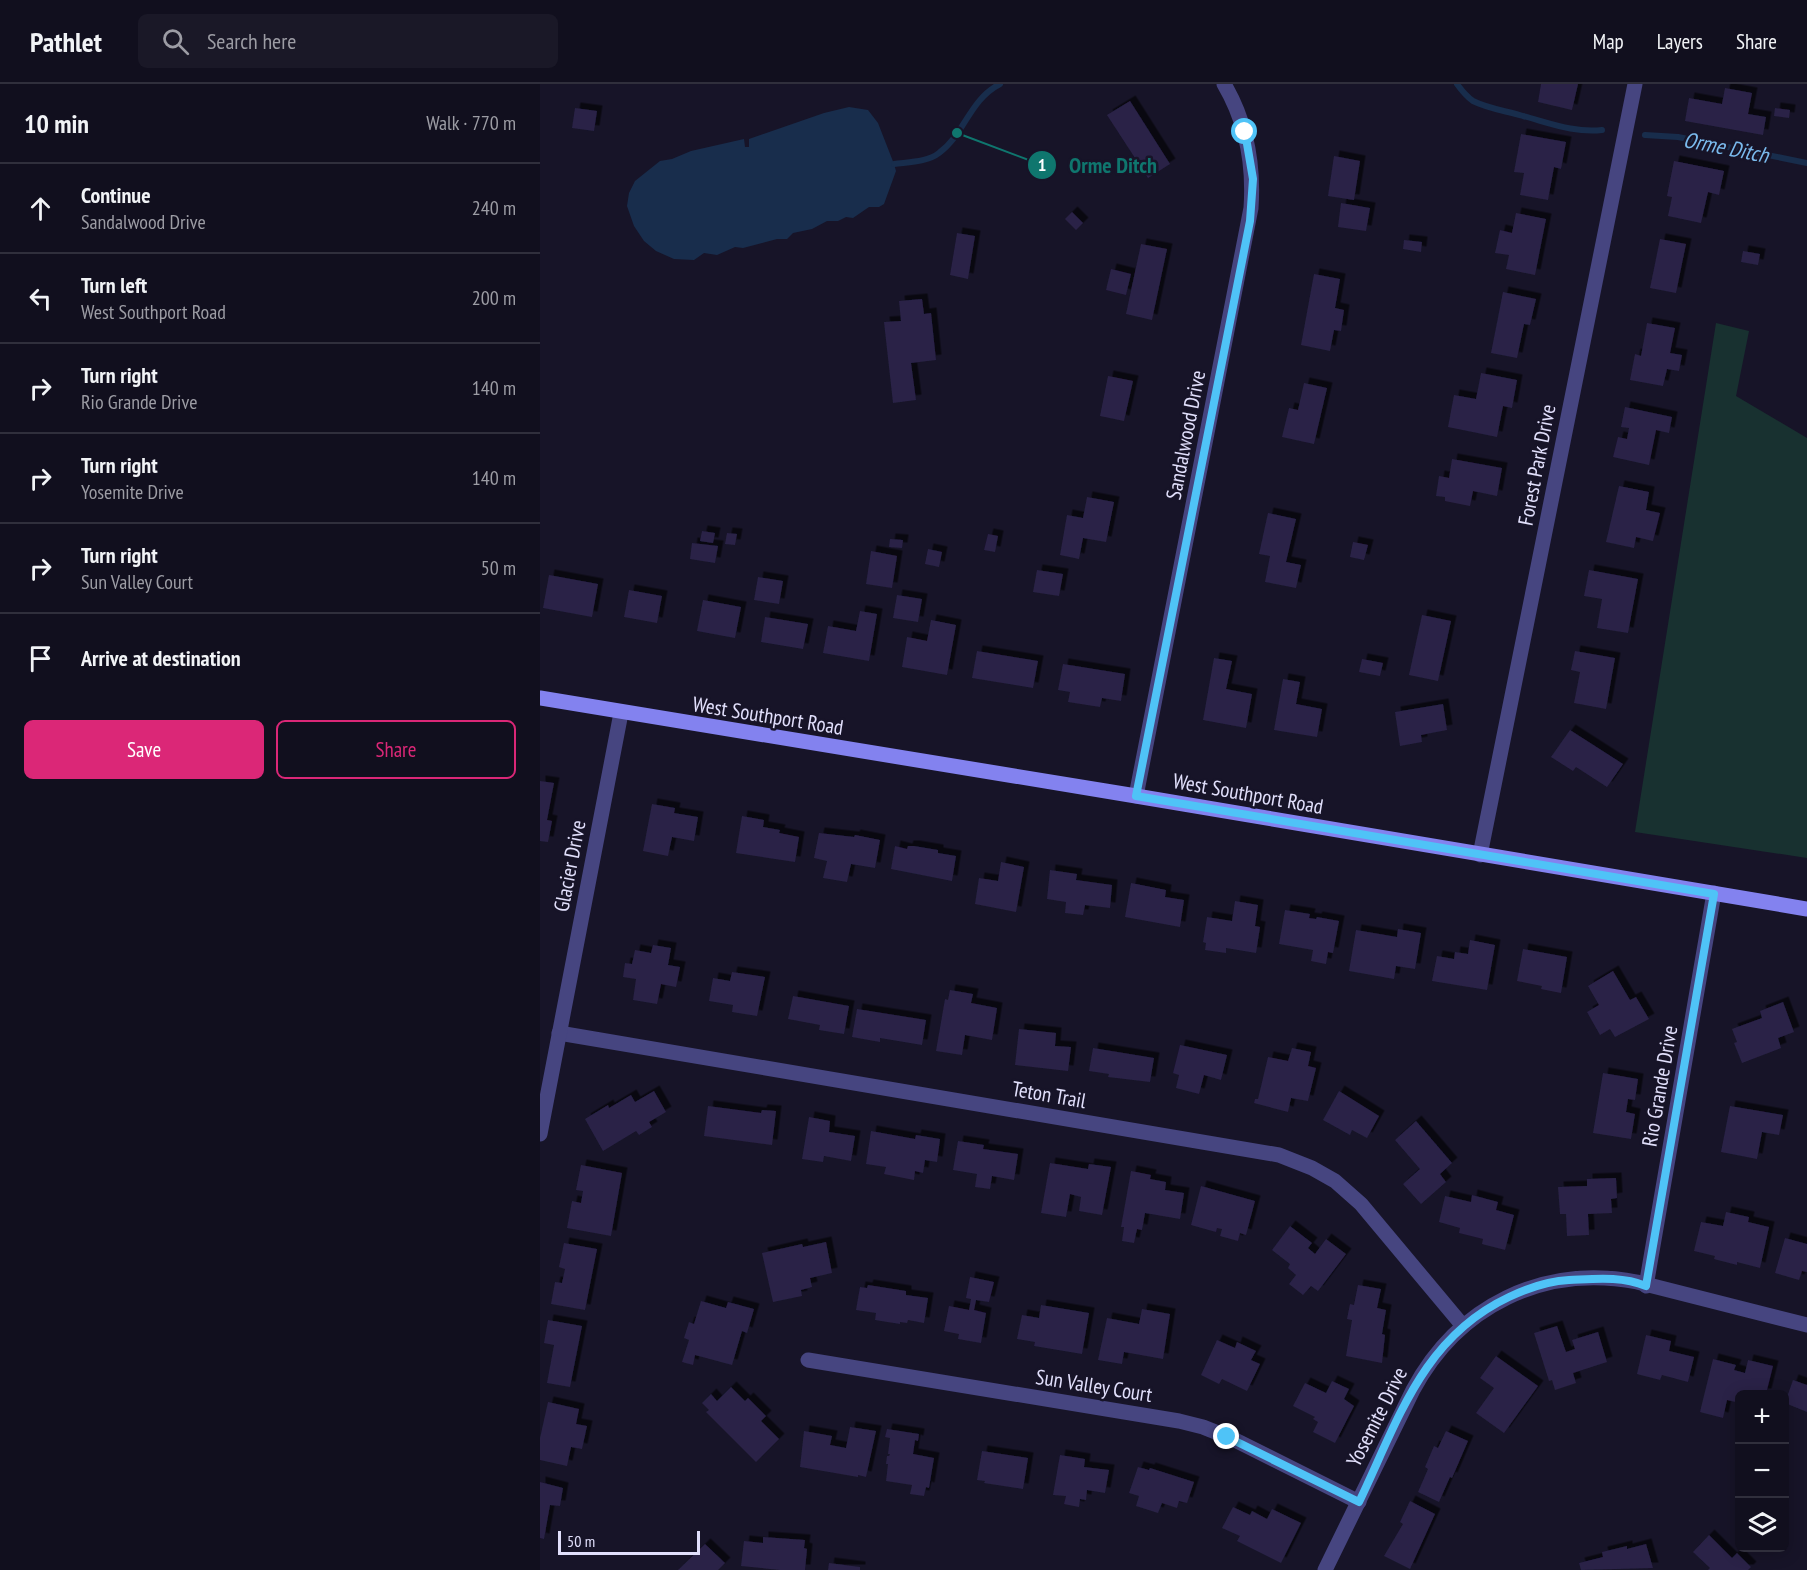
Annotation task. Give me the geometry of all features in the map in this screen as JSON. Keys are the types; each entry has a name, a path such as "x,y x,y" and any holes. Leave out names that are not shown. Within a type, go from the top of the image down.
{"main road":[{"name":"West Southport Road","path":"540,698 1807,909"}],"street":[{"name":"Sandalwood Drive","path":"1136,796 1251,208 1253,179 1249,149 1237,107 1224,84"},
{"name":"Forest Park Drive","path":"1480,855 1635,84"},
{"name":"Glacier Drive","path":"540,1134 621,713"},
{"name":"Rio Grande Drive","path":"1646,1286 1714,894"},
{"name":"Teton Trail","path":"560,1033 1279,1155 1312,1168 1335,1181 1361,1204 1463,1326"},
{"name":"Yosemite Drive","path":"1325,1570 1420,1376 1434,1355 1463,1326 1485,1310 1517,1293 1534,1286 1561,1280 1612,1279 1637,1282 1807,1325"},
{"name":"Sun Valley Court","path":"808,1360 1179,1421 1203,1427 1233,1439 1359,1502"}],"green space":[{"path":"1716,323 1749,331 1736,396 1807,438 1807,858 1635,832"}],"water":[{"path":"849,107 868,110 878,123 894,164 896,171 884,204 879,207 869,207 853,218 827,221 812,229 793,233 787,239 777,239 743,248 735,247 717,255 704,253 694,260 674,259 656,251 644,241 634,226 627,206 629,193 635,181 660,161 691,151 744,139 745,147 749,147 749,139 824,113"}],"building":[{"path":"1541,84 1578,84 1572,110 1538,102"},
{"path":"1725,88 1752,93 1748,114 1766,117 1763,135 1685,121 1689,98 1722,104"},
{"path":"1130,101 1170,164 1148,178 1107,115"},
{"path":"575,108 597,111 594,131 572,128"},
{"path":"1775,108 1790,110 1789,118 1774,116"},
{"path":"1521,134 1566,142 1561,169 1554,167 1548,200 1520,195 1524,173 1514,172"},
{"path":"1334,156 1360,161 1354,200 1328,196"},
{"path":"1674,161 1724,171 1719,195 1708,192 1701,223 1668,216 1672,197 1667,196"},
{"path":"1341,203 1370,208 1366,231 1338,227"},
{"path":"1072,212 1083,223 1076,230 1065,219"},
{"path":"1516,213 1546,219 1535,275 1506,269 1509,255 1495,253 1500,230 1512,233"},
{"path":"957,233 975,236 968,279 950,275"},
{"path":"1660,239 1686,244 1676,293 1650,288"},
{"path":"1404,240 1422,242 1421,252 1403,249"},
{"path":"1141,244 1167,249 1152,320 1126,314"},
{"path":"1743,251 1760,254 1758,265 1741,262"},
{"path":"1111,269 1131,274 1126,295 1106,290"},
{"path":"1314,274 1340,279 1335,308 1344,310 1341,331 1334,330 1330,351 1301,345"},
{"path":"1503,292 1536,299 1530,325 1524,324 1517,358 1491,353"},
{"path":"922,299 924,314 931,313 936,360 911,363 916,400 893,403 884,322 901,321 899,301"},
{"path":"1647,323 1675,328 1670,353 1682,355 1679,371 1667,369 1663,386 1630,380 1635,354 1641,356"},
{"path":"1481,373 1517,380 1512,408 1503,406 1497,437 1448,427 1454,395 1476,399"},
{"path":"1108,376 1133,381 1124,421 1100,416"},
{"path":"1304,383 1327,388 1314,444 1282,437 1289,408 1298,410"},
{"path":"1625,407 1672,417 1669,433 1656,430 1649,465 1613,457 1618,437 1627,439 1629,428 1621,427"},
{"path":"1452,459 1502,468 1497,496 1473,491 1470,506 1445,501 1445,497 1436,496 1439,476 1449,478"},
{"path":"1619,486 1649,492 1646,510 1660,513 1653,541 1636,537 1634,548 1606,542"},
{"path":"1087,497 1114,502 1106,542 1083,538 1079,559 1060,555 1067,515 1083,518"},
{"path":"1268,513 1296,519 1286,562 1301,565 1296,588 1265,582 1270,556 1259,554"},
{"path":"702,531 715,533 713,543 700,541"},
{"path":"727,533 737,534 735,545 725,544"},
{"path":"988,534 998,536 995,552 984,550"},
{"path":"890,539 903,540 902,548 889,547"},
{"path":"1353,542 1368,545 1364,560 1350,557"},
{"path":"692,543 718,546 715,563 690,559"},
{"path":"928,549 942,552 939,567 925,564"},
{"path":"871,551 897,556 892,588 866,584"},
{"path":"1037,570 1063,574 1059,596 1033,592"},
{"path":"1589,570 1638,579 1628,633 1597,628 1602,599 1584,596"},
{"path":"549,575 598,584 592,617 543,608"},
{"path":"758,577 783,581 779,604 754,600"},
{"path":"629,590 662,596 657,623 624,617"},
{"path":"897,595 922,599 918,622 893,618"},
{"path":"703,600 741,607 735,638 697,631"},
{"path":"860,611 877,614 869,661 823,653 828,626 856,631"},
{"path":"1422,615 1451,621 1438,681 1409,675"},
{"path":"765,617 808,624 803,649 761,642"},
{"path":"931,620 956,625 947,675 902,667 907,637 927,641"},
{"path":"977,651 1038,661 1033,688 972,678"},
{"path":"1575,651 1615,658 1606,709 1574,703 1580,672 1571,670"},
{"path":"1214,658 1232,661 1226,689 1252,694 1246,728 1203,720"},
{"path":"1362,659 1383,663 1380,676 1359,672"},
{"path":"1063,664 1125,674 1121,701 1102,698 1100,707 1068,702 1070,692 1058,690"},
{"path":"1283,679 1300,682 1296,704 1322,709 1317,737 1274,730"},
{"path":"1443,704 1447,730 1421,735 1422,742 1400,746 1395,712"},
{"path":"1570,730 1623,764 1607,787 1576,767 1573,771 1551,757"},
{"path":"540,781 554,783 547,820 552,821 548,842 540,841"},
{"path":"652,804 675,808 674,813 698,817 694,841 672,837 668,856 643,851"},
{"path":"742,816 764,820 763,827 799,837 795,862 736,853"},
{"path":"819,833 854,837 855,835 880,840 875,868 851,864 847,882 823,878 827,861 814,858"},
{"path":"895,846 907,849 908,846 914,846 956,856 952,881 891,869"},
{"path":"1001,862 1024,867 1016,912 975,904 979,878 998,881"},
{"path":"1050,870 1077,874 1076,880 1112,885 1110,908 1085,905 1083,915 1065,913 1066,902 1047,899"},
{"path":"1131,883 1166,890 1165,897 1184,900 1180,927 1125,917"},
{"path":"1235,901 1258,905 1255,926 1260,927 1256,953 1226,948 1226,953 1205,950 1206,943 1203,942 1207,917 1232,921"},
{"path":"1285,910 1310,914 1309,918 1339,921 1333,953 1328,952 1326,964 1311,961 1313,950 1279,944"},
{"path":"1398,929 1421,933 1415,969 1396,966 1394,979 1349,971 1356,930 1397,937"},
{"path":"1470,940 1495,945 1487,990 1432,981 1437,956 1454,959 1455,952 1468,954"},
{"path":"653,945 671,948 668,965 680,967 676,987 661,984 657,1004 633,1000 636,979 623,977 625,963 632,964 635,950 651,953"},
{"path":"1523,949 1567,957 1561,993 1517,981"},
{"path":"1613,971 1630,1000 1636,997 1649,1019 1615,1037 1610,1029 1600,1035 1587,1012 1599,1005 1588,986"},
{"path":"732,972 765,977 757,1016 732,1012 733,1005 709,1001 713,978 730,981"},
{"path":"950,990 973,994 971,1003 997,1008 992,1040 965,1035 962,1055 936,1051 945,999 948,1000"},
{"path":"793,996 849,1006 844,1034 819,1030 820,1025 788,1019"},
{"path":"1783,1002 1794,1032 1778,1038 1781,1048 1742,1063 1734,1043 1737,1042 1732,1029 1762,1018 1760,1011"},
{"path":"857,1009 926,1020 922,1045 880,1038 880,1042 852,1037"},
{"path":"1019,1029 1056,1033 1055,1046 1071,1047 1068,1071 1015,1065"},
{"path":"1180,1045 1227,1055 1221,1080 1204,1075 1199,1094 1176,1088 1179,1075 1173,1073"},
{"path":"1093,1048 1154,1058 1150,1082 1108,1077 1109,1074 1089,1071"},
{"path":"1292,1048 1311,1052 1308,1066 1316,1068 1308,1101 1291,1098 1288,1112 1254,1103 1255,1099 1258,1099 1268,1057 1288,1061"},
{"path":"1603,1073 1638,1079 1635,1100 1628,1099 1626,1112 1635,1114 1631,1139 1593,1133"},
{"path":"654,1091 666,1112 649,1122 652,1127 639,1135 636,1131 603,1151 585,1119 631,1095 635,1102"},
{"path":"1339,1091 1379,1116 1367,1138 1352,1130 1350,1135 1323,1120"},
{"path":"708,1106 761,1113 762,1110 776,1111 772,1145 704,1136"},
{"path":"1730,1106 1783,1115 1779,1135 1762,1132 1757,1159 1721,1152"},
{"path":"809,1117 830,1121 829,1132 855,1136 851,1161 824,1156 823,1162 802,1159"},
{"path":"1416,1121 1452,1163 1440,1174 1446,1182 1421,1204 1403,1184 1420,1169 1395,1140"},
{"path":"871,1131 915,1139 916,1135 940,1139 937,1162 925,1160 923,1173 915,1171 914,1180 884,1174 886,1167 866,1164"},
{"path":"958,1141 984,1145 983,1149 1018,1154 1014,1180 992,1176 990,1189 975,1187 977,1174 953,1170"},
{"path":"1050,1163 1088,1169 1089,1164 1111,1167 1102,1215 1079,1211 1081,1197 1070,1194 1066,1217 1041,1213"},
{"path":"581,1165 622,1173 611,1236 567,1228 572,1201 581,1203 583,1191 576,1190"},
{"path":"1131,1171 1151,1175 1150,1179 1166,1182 1165,1190 1184,1193 1180,1219 1145,1213 1142,1230 1137,1229 1134,1243 1122,1241 1124,1227 1121,1227"},
{"path":"1616,1178 1617,1198 1611,1199 1612,1213 1588,1214 1589,1235 1567,1236 1566,1214 1560,1214 1558,1187 1587,1186 1587,1179"},
{"path":"1201,1186 1255,1201 1246,1235 1240,1233 1238,1241 1220,1236 1222,1229 1217,1228 1216,1232 1191,1225"},
{"path":"1472,1195 1498,1202 1496,1210 1514,1215 1505,1250 1482,1244 1483,1239 1459,1233 1460,1228 1439,1222 1445,1196 1471,1202"},
{"path":"1726,1212 1749,1217 1748,1222 1769,1227 1760,1268 1737,1262 1737,1265 1694,1251 1701,1222 1723,1226"},
{"path":"1290,1226 1312,1243 1308,1248 1315,1254 1326,1239 1346,1254 1318,1291 1311,1286 1303,1295 1289,1284 1296,1275 1288,1268 1290,1264 1272,1250"},
{"path":"1785,1238 1807,1244 1807,1272 1802,1271 1799,1280 1775,1273"},
{"path":"826,1242 832,1273 810,1278 812,1287 801,1290 802,1296 773,1302 762,1253 802,1244 803,1247"},
{"path":"564,1243 597,1249 585,1310 551,1304 555,1282 562,1283 565,1269 559,1267"},
{"path":"970,1277 994,1282 989,1302 976,1300 974,1310 986,1313 981,1343 958,1339 959,1334 944,1331 949,1306 969,1310 971,1299 966,1298"},
{"path":"868,1285 906,1291 906,1295 928,1298 924,1323 908,1320 907,1323 900,1322 900,1324 875,1320 876,1313 856,1310 860,1287 867,1288"},
{"path":"1358,1285 1381,1289 1377,1308 1386,1310 1382,1334 1385,1335 1382,1363 1346,1356 1352,1320 1347,1319 1350,1304 1354,1305"},
{"path":"701,1301 726,1308 728,1302 754,1309 747,1333 742,1331 732,1365 695,1355 693,1365 682,1362 689,1340 684,1338 689,1322 694,1324"},
{"path":"1041,1305 1089,1313 1082,1354 1034,1346 1035,1342 1017,1339 1022,1315 1039,1318"},
{"path":"1142,1309 1170,1314 1163,1359 1124,1352 1122,1364 1098,1360 1107,1318 1139,1324"},
{"path":"548,1320 582,1326 570,1387 547,1383 554,1345 544,1343"},
{"path":"1557,1326 1566,1352 1575,1349 1572,1340 1598,1332 1607,1362 1573,1373 1576,1383 1555,1390 1552,1380 1549,1381 1534,1333"},
{"path":"1646,1335 1671,1341 1669,1351 1694,1357 1688,1382 1662,1375 1660,1380 1637,1374"},
{"path":"1217,1340 1235,1348 1237,1342 1256,1351 1251,1360 1260,1364 1247,1391 1222,1379 1219,1384 1201,1375"},
{"path":"1496,1356 1538,1386 1504,1433 1476,1413 1494,1388 1480,1378"},
{"path":"1713,1359 1736,1365 1734,1370 1745,1373 1748,1360 1773,1366 1767,1390 1735,1390 1735,1402 1727,1400 1723,1418 1700,1412"},
{"path":"1793,1380 1807,1385 1807,1412 1789,1405 1789,1392"},
{"path":"1332,1381 1349,1389 1344,1399 1354,1406 1335,1443 1313,1432 1318,1422 1313,1419 1315,1417 1293,1406 1305,1383 1326,1393"},
{"path":"731,1387 745,1401 748,1398 766,1416 761,1421 779,1439 756,1462 706,1412 709,1410 702,1403 711,1394 717,1401"},
{"path":"548,1402 579,1409 576,1424 587,1426 582,1449 571,1447 567,1466 540,1460 540,1438"},
{"path":"850,1427 876,1431 866,1477 800,1467 804,1431 832,1436 830,1445 846,1448"},
{"path":"887,1429 919,1434 918,1441 915,1440 913,1454 934,1458 929,1488 926,1487 924,1496 910,1494 912,1485 886,1481 887,1456 890,1454 888,1454 890,1438 885,1437"},
{"path":"1446,1431 1468,1441 1439,1502 1418,1492 1428,1469 1425,1467 1434,1446 1438,1448"},
{"path":"982,1451 1028,1458 1023,1489 977,1480"},
{"path":"1060,1455 1085,1459 1084,1467 1109,1470 1105,1493 1087,1490 1086,1500 1080,1499 1079,1507 1064,1504 1066,1496 1053,1495"},
{"path":"1138,1467 1149,1470 1150,1468 1194,1482 1187,1503 1179,1501 1177,1508 1162,1503 1158,1513 1136,1506 1139,1496 1129,1493"},
{"path":"540,1482 563,1488 560,1506 550,1505 544,1539 540,1538"},
{"path":"1410,1501 1435,1514 1410,1569 1384,1556 1403,1524 1400,1522"},
{"path":"1233,1507 1250,1515 1252,1511 1267,1519 1272,1509 1301,1523 1281,1563 1237,1541 1240,1536 1222,1528"},
{"path":"1709,1535 1732,1558 1737,1553 1751,1567 1748,1570 1708,1570 1710,1568 1693,1552"},
{"path":"763,1537 805,1540 804,1548 807,1549 805,1570 741,1566 744,1541 763,1543"},
{"path":"705,1544 725,1563 718,1570 678,1570"},
{"path":"1646,1544 1653,1568 1581,1570 1579,1563 1603,1557 1602,1552"},
{"path":"829,1563 860,1567 860,1570 828,1570"}],"waterway":[{"name":"Orme Ditch","path":"894,164 924,160 939,153 948,145 981,99 1000,84"},
{"name":"Orme Ditch","path":"1457,84 1473,101 1485,106 1562,127 1602,130"},
{"name":"Orme Ditch","path":"1645,135 1678,137 1807,163"}],"place":[{"name":"Orme Ditch","path":"957,133"}],"route":[{"path":"1227,1437 1359,1502 1420,1376 1445,1342 1470,1320 1492,1305 1517,1293 1534,1286 1561,1280 1612,1279 1637,1282 1646,1286 1714,894 1136,796 1250,221 1253,179 1245,132"}]}
